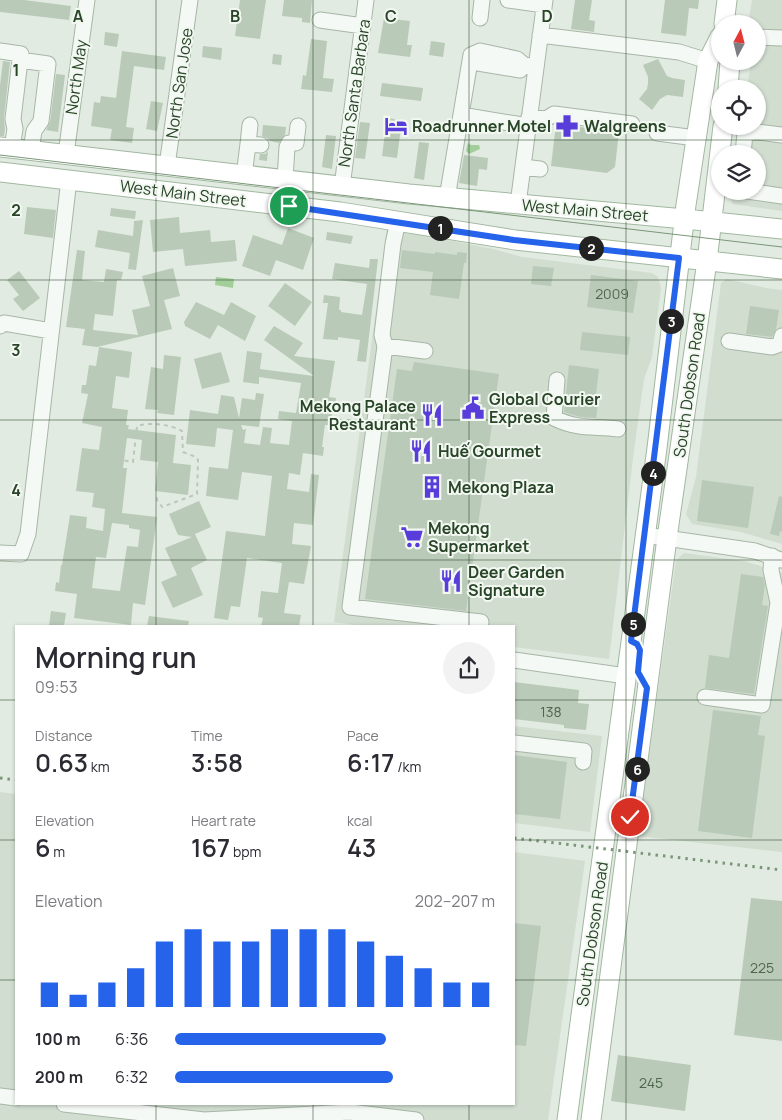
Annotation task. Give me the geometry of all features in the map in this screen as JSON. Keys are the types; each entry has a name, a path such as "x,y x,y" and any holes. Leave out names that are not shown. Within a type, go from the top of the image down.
{"main road":[{"path":"725,15 727,0"},
{"name":"South Dobson Road","path":"567,1120 645,535 684,219 708,61 711,55"},
{"name":"South Dobson Road","path":"592,1120 647,688 708,253 722,135"},
{"name":"West Main Street","path":"6,148 447,198 712,221 782,229"},
{"name":"West Main Street","path":"0,172 238,199 398,221 514,240 708,253 782,269"},
{"path":"631,641 637,644 640,650 638,672 647,688"}],"street":[{"name":"North May","path":"66,154 87,0"},
{"name":"North San Jose","path":"167,166 190,0"},
{"name":"North Santa Barbara","path":"342,187 366,0"},
{"path":"480,18 482,0"},
{"path":"508,0 545,2 540,35 530,66 529,121 518,204"},
{"path":"320,20 363,26"},
{"path":"540,35 679,52 708,61"},
{"path":"766,37 782,38"},
{"path":"0,51 21,54"},
{"path":"447,198 471,55 478,63 520,70 530,66"},
{"path":"6,148 15,129 13,119 20,60 48,64 40,121 34,131 31,150"},
{"path":"461,115 529,121 546,119 554,114 632,124"},
{"path":"250,125 259,145"},
{"path":"285,180 287,149 289,143 296,143 298,126"},
{"path":"744,145 745,133 758,132 782,135"},
{"path":"657,133 696,138"},
{"path":"259,145 287,149"},
{"path":"244,176 259,145"},
{"path":"523,167 540,169"},
{"path":"0,553 21,554 28,534 68,188"},
{"path":"766,194 782,196"},
{"path":"398,221 392,244 382,335 385,346 350,607 416,620 481,622 480,625"},
{"path":"0,326 4,324 51,331"},
{"path":"729,341 772,347 780,344 782,336"},
{"path":"385,346 425,351"},
{"path":"557,380 554,418 565,424 580,428 618,429"},
{"path":"645,535 736,547 777,558 771,570 778,603 762,705 705,698"},
{"path":"515,660 626,676"},
{"path":"515,743 584,751 583,762"},
{"path":"600,876 623,879"},
{"path":"0,1096 15,1098"},
{"path":"73,1105 204,1120 350,1112 416,1120"}],"path":[{"path":"93,455 133,462 137,426 168,426 182,432 183,452 196,457 198,460 197,494 162,507 157,500 157,494"}],"shaded area":[{"path":"752,0 782,0 782,211 733,204 731,200 766,200 766,145 739,145 741,135 766,135 766,80 748,80 750,70 766,70 766,15 750,15"},
{"path":"468,143 479,145 480,149 469,154 466,151"},
{"path":"387,228 493,249 522,257 652,273 658,277 661,288 652,357 644,379 634,450 609,659 515,647 515,625 355,625 334,622"},
{"path":"216,277 234,279 233,288 215,285"},
{"path":"727,279 782,290 782,544 741,532 692,524 686,514 696,477 721,283"},
{"path":"684,553 744,561 782,573 782,852 638,836 676,560"},
{"path":"515,726 602,736 590,832 515,823"},
{"path":"0,792 15,794 15,1105 515,1105 515,852 585,861 548,1120 0,1120"}],"building":[{"path":"0,0 24,0 71,6 69,20 0,12"},
{"path":"240,0 266,0 260,39 235,36"},
{"path":"284,0 312,0 310,23 302,22 302,18 282,16"},
{"path":"575,0 592,0 589,20 595,21 594,32 571,29"},
{"path":"665,0 699,0 698,9 689,8 686,36 661,33"},
{"path":"384,18 410,21 407,45 412,45 410,57 378,53"},
{"path":"105,32 119,34 117,47 104,45"},
{"path":"311,39 327,41 323,78 334,79 332,92 301,89 303,75 306,76"},
{"path":"431,41 445,43 443,57 429,55"},
{"path":"203,46 222,48 221,60 202,57"},
{"path":"122,51 166,57 164,70 134,66 126,127 134,128 132,143 110,140 112,129 91,126 94,102 100,103 101,96 116,98"},
{"path":"273,54 282,55 281,65 272,64"},
{"path":"658,59 667,76 685,80 683,97 667,95 660,99 652,110 639,99 647,89 648,83 648,77 643,65"},
{"path":"3,61 10,62 4,118 5,129 4,136 0,136 0,85"},
{"path":"56,74 65,75 58,132 46,130 50,122"},
{"path":"382,83 423,88 421,101 380,96"},
{"path":"151,101 163,103 157,131 146,129"},
{"path":"387,118 402,120 397,158 382,156"},
{"path":"360,122 370,123 365,159 355,158"},
{"name":"Walgreens","path":"556,124 619,132 615,167 607,173 551,166"},
{"path":"263,125 286,127 285,135 279,143 270,141 262,136"},
{"path":"326,135 336,136 332,169 322,167"},
{"path":"419,142 429,143 424,180 414,178"},
{"path":"268,151 267,161 259,160 260,154 265,154"},
{"path":"464,155 488,158 487,170 479,169 477,186 459,183"},
{"path":"27,207 56,210 53,238 24,234"},
{"path":"111,208 136,211 135,219 110,216"},
{"path":"179,217 180,233 210,230 211,242 235,240 237,261 185,266 183,249 153,252 150,220"},
{"path":"143,220 136,270 128,269 130,253 95,247 98,230 133,236 134,221"},
{"path":"288,228 314,238 303,270 276,260 270,276 242,266 253,235 282,245"},
{"path":"327,232 353,236 351,244 326,240"},
{"path":"77,250 85,251 82,280 104,282 106,269 123,272 121,280 117,280 113,316 95,314 93,330 138,335 132,310 150,306 142,276 173,268 180,296 164,300 172,329 97,347 82,345 85,329 66,327"},
{"path":"402,250 435,254 435,252 457,255 457,252 467,253 459,299 430,295 433,272 400,268"},
{"path":"370,259 378,259 366,362 357,361 360,340 338,337 338,340 323,339 328,303 323,303 324,295 340,297 339,310 341,312 362,315 367,284 332,279 335,263 369,268"},
{"path":"533,266 554,268 551,286 531,284"},
{"path":"19,271 40,298 23,311 13,299 19,295 7,280"},
{"path":"591,275 638,281 633,313 587,307"},
{"path":"285,283 312,302 295,326 268,306"},
{"path":"196,302 224,315 231,302 256,316 245,341 218,325 210,339 185,326 184,322"},
{"path":"750,306 779,310 776,329 772,337 746,334"},
{"path":"274,326 303,343 294,356 335,361 329,397 336,398 335,406 333,406 330,425 325,425 322,447 324,447 323,456 303,453 300,475 289,473 287,489 309,492 311,474 319,475 313,525 294,523 292,544 311,546 304,584 289,582 284,613 301,615 299,625 261,625 263,618 258,617 261,591 278,593 282,563 247,558 240,607 231,606 228,620 214,618 226,531 265,536 272,476 242,472 238,500 206,496 209,467 228,469 233,430 217,428 215,447 186,444 190,410 218,414 221,395 234,397 239,418 242,398 255,400 256,393 264,394 259,427 241,425 243,430 246,429 244,443 260,445 263,427 272,428 270,443 289,445 292,421 278,419 279,411 296,413 301,383 259,377 259,384 243,382 247,351 262,353 260,369 314,376 264,340"},
{"path":"582,332 630,337 628,355 580,350"},
{"path":"99,347 132,352 129,378 116,376 112,408 128,410 126,425 129,425 128,429 176,435 173,463 191,465 188,495 155,491 158,462 140,460 142,440 127,438 123,468 127,468 122,513 157,517 145,605 133,603 131,625 74,618 77,594 55,591 56,582 59,583 70,515 87,517 86,528 103,531 105,509 92,507 94,493 76,491 82,448 99,450 102,427 82,423 88,394 81,393 82,385 86,385 89,365 96,366","holes":["112,523 129,525 129,528 140,530 138,547 127,546 120,591 92,588 96,557 106,558"]},
{"path":"221,352 230,382 202,389 194,359"},
{"path":"164,355 181,357 174,415 157,413 158,410 145,409 151,367 163,369"},
{"name":"Mekong Plaza","path":"414,362 499,374 466,611 365,599 397,369 412,371"},
{"path":"569,365 599,369 596,394 599,396 596,418 580,417 564,412"},
{"path":"702,480 754,487 748,528 697,521"},
{"path":"779,496 782,497 782,532 780,531 779,536 770,534"},
{"path":"199,501 211,527 195,534 207,560 191,568 203,595 173,608 161,582 177,575 165,548 192,537 178,535 169,514"},
{"path":"741,574 763,577 765,585 762,605 768,606 754,694 705,688 709,655 729,658"},
{"path":"51,611 66,613 64,625 49,625"},
{"path":"149,616 189,621 188,625 147,625"},
{"path":"515,682 579,690 578,703 589,704 586,730 564,728 564,725 515,719"},
{"path":"713,710 761,716 758,735 765,736 752,838 698,831"},
{"path":"515,755 567,762 560,819 515,814"},
{"path":"751,898 782,901 782,1041 734,1035"},
{"path":"515,923 541,926 526,1046 515,1045"},
{"path":"618,1055 691,1065 685,1111 611,1101"}],"tram line":[{"path":"0,155 782,247"}],"railway":[{"path":"0,778 15,780"},
{"path":"515,838 782,870"}],"place":[{"name":"Roadrunner Motel","path":"396,126"},
{"name":"Walgreens","path":"567,126"},
{"name":"Global Courier Express","path":"473,408"},
{"name":"Mekong Palace Restaurant","path":"432,415"},
{"name":"Huế Gourmet","path":"421,451"},
{"name":"Mekong Plaza","path":"432,487"},
{"name":"Mekong Supermarket","path":"412,537"},
{"name":"Deer Garden Signature","path":"451,581"}],"route":[{"path":"289,206 340,212 514,240 679,258 631,641 637,644 640,650 638,672 647,688 630,817"}]}
